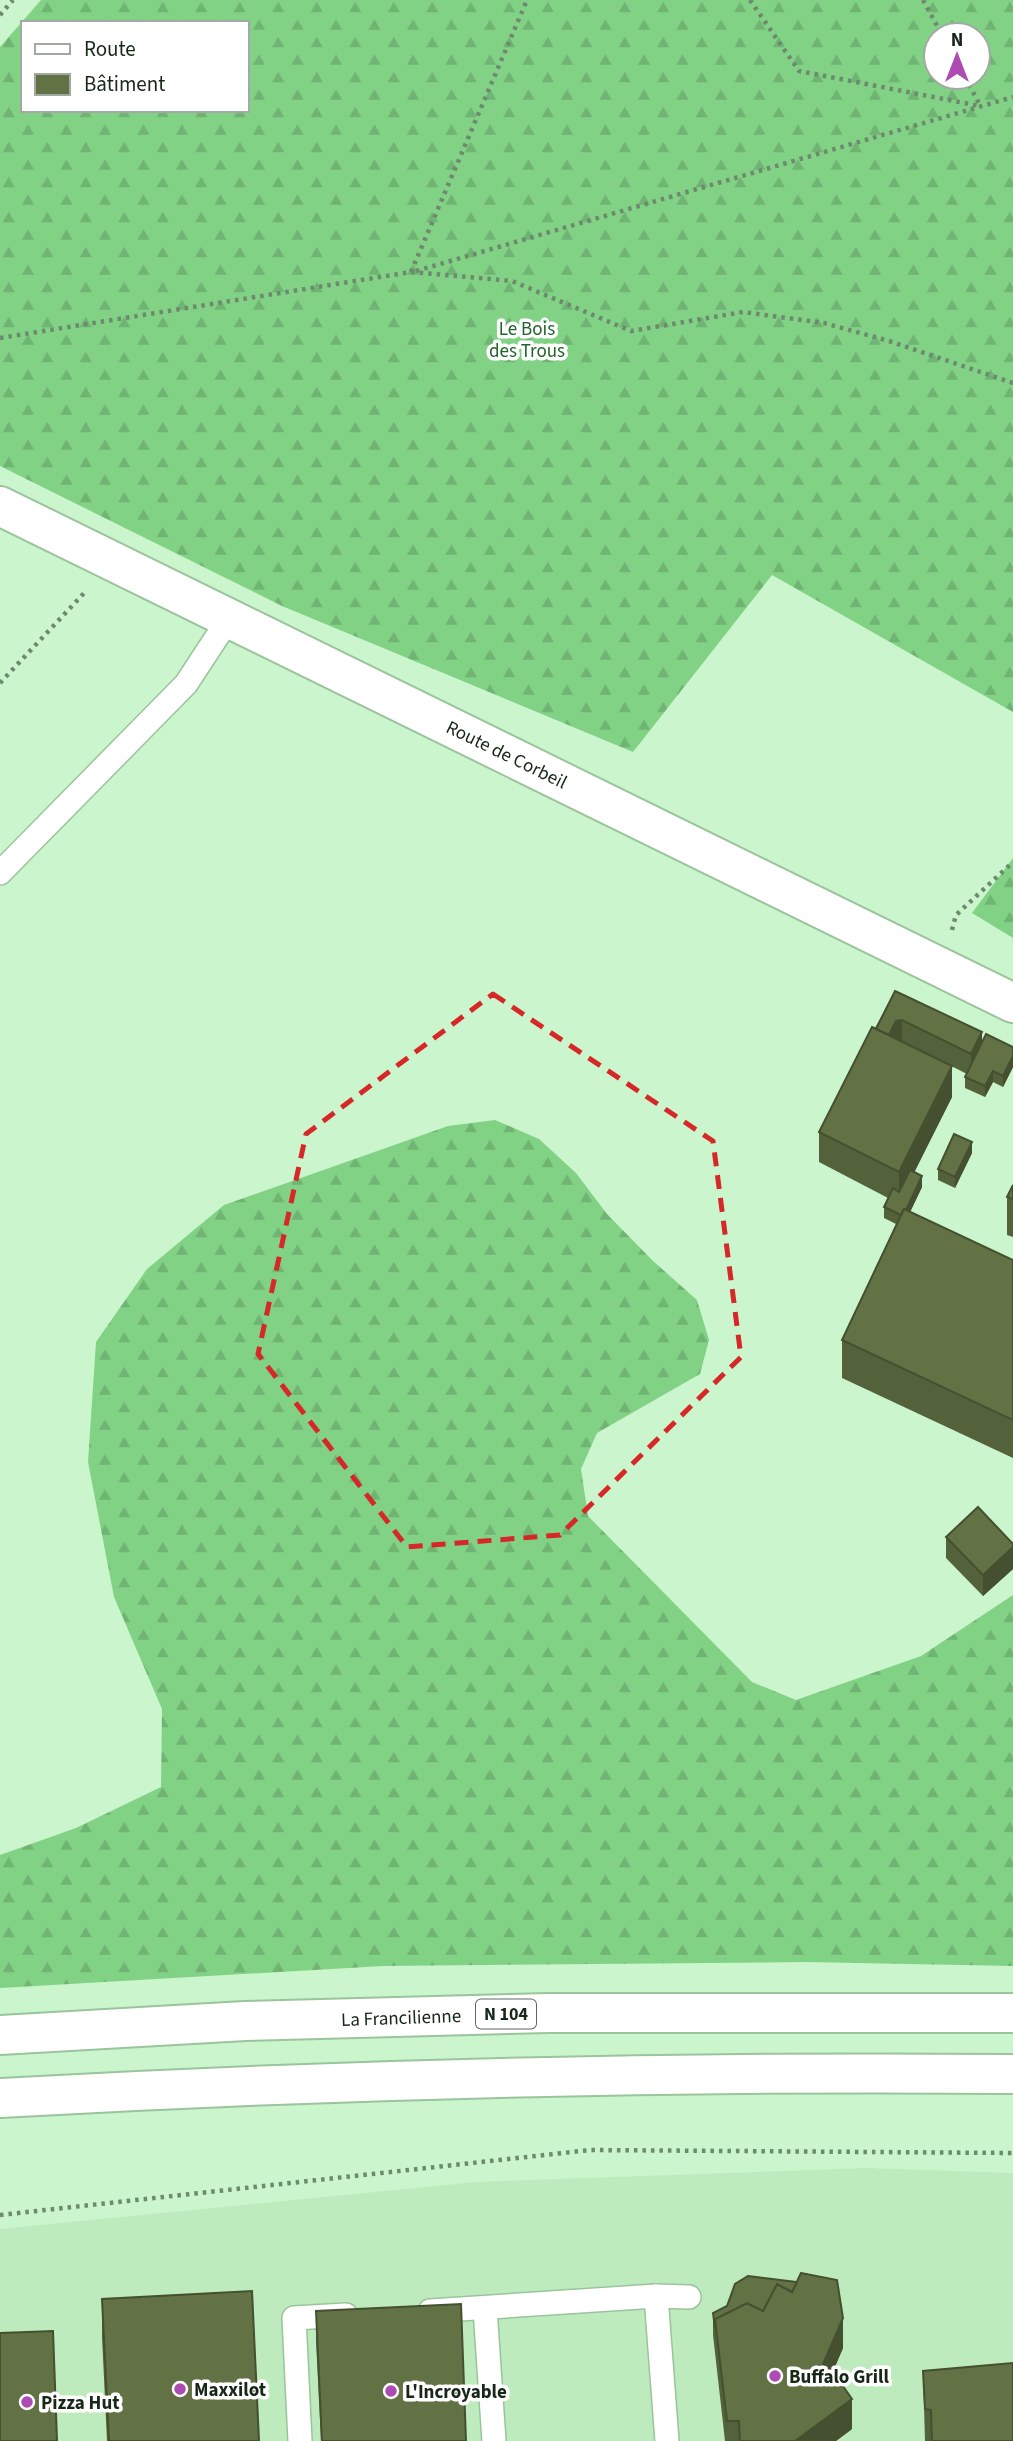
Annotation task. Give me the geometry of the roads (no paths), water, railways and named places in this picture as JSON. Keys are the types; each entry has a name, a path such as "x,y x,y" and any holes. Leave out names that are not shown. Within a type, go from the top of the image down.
{"main road":[{"name":"Route de Corbeil","path":"0,506 1013,1003"},
{"name":"La Francilienne","path":"0,2035 246,2021 549,2013 1013,2013"},
{"path":"0,2098 248,2084 554,2075 1013,2074"}],"lane":[{"path":"0,873 186,684 230,617"},
{"path":"403,2313 656,2296 689,2297"},
{"path":"656,2296 667,2441"},
{"path":"485,2309 494,2441"},
{"path":"300,2441 294,2318 362,2315"}],"place":[{"name":"Buffalo Grill","path":"775,2376"},
{"name":"Maxxilot","path":"180,2389"},
{"name":"L'Incroyable","path":"391,2391"},
{"name":"Pizza Hut","path":"27,2402"}],"park label":[{"name":"Le Bois des Trous","path":"527,339"}]}
